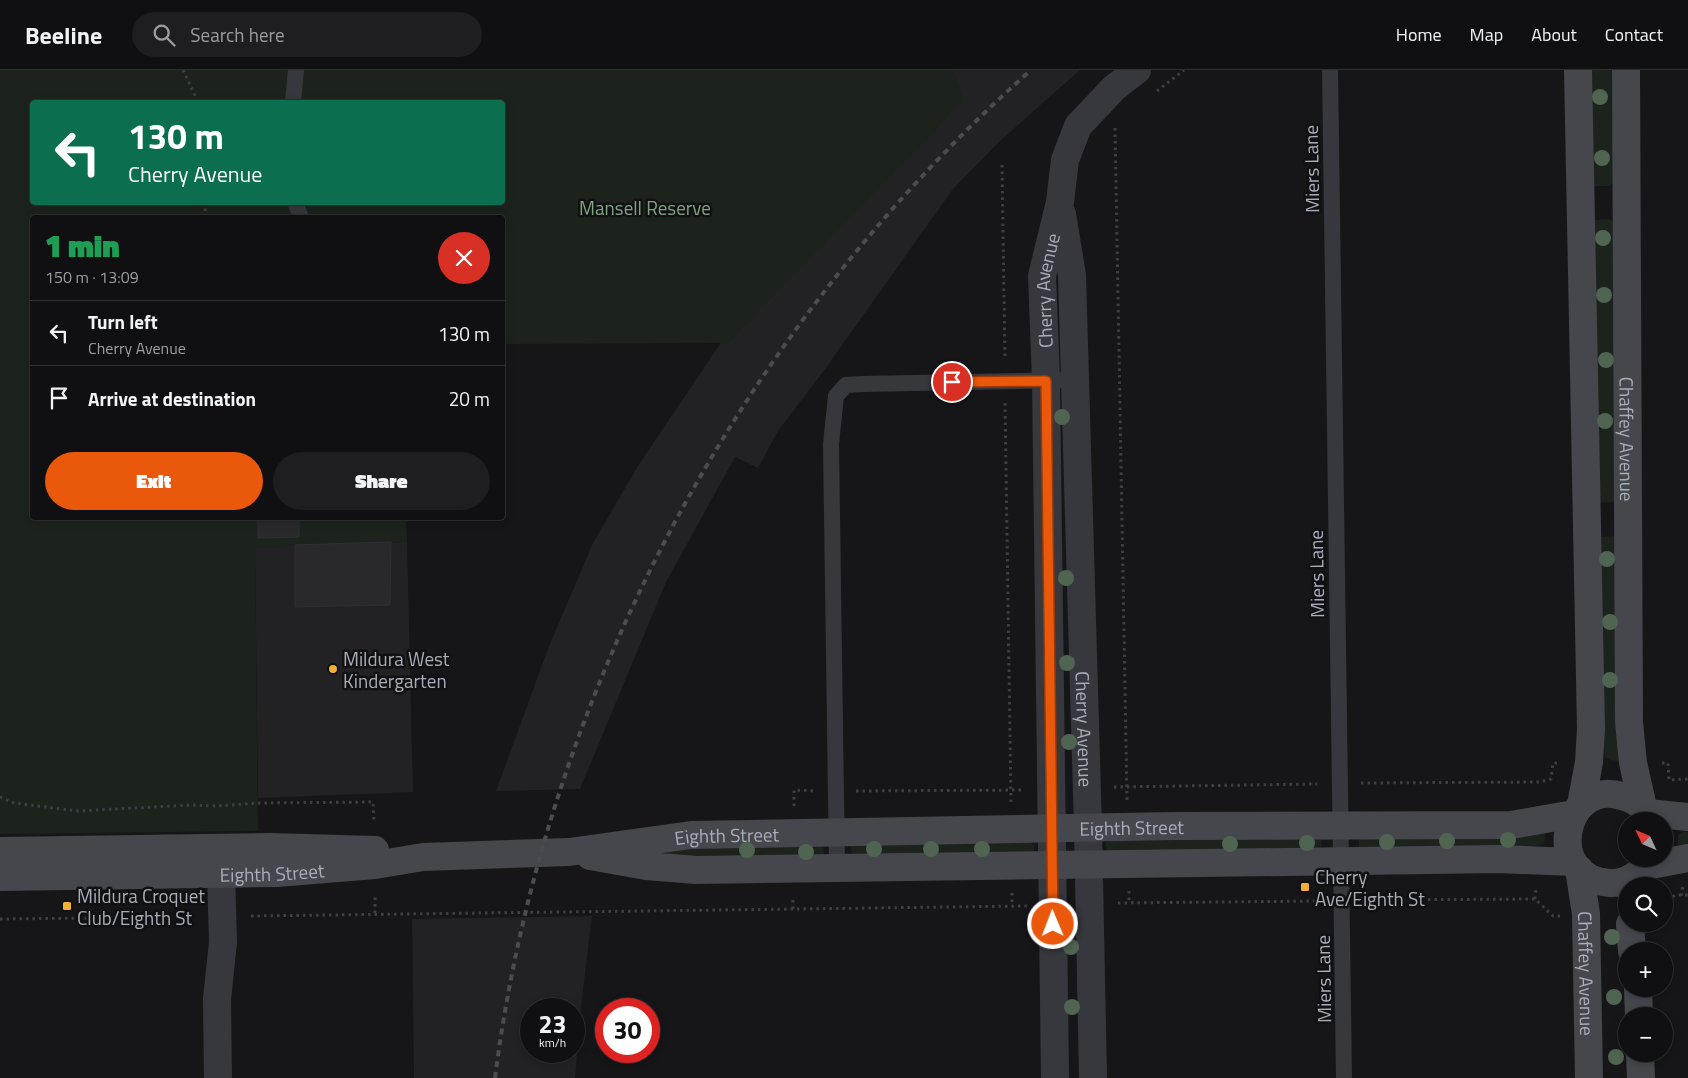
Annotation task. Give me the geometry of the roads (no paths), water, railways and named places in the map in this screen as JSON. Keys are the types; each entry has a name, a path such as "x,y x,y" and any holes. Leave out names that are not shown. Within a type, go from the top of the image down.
{"street":[{"name":"Cherry Avenue","path":"1055,1078 1046,381 1042,276 1060,202 1065,160 1078,126 1114,88 1137,70"},
{"path":"1578,70 1591,729 1590,762 1578,809"},
{"name":"Chaffey Avenue","path":"1626,70 1628,722 1633,763 1647,812"},
{"name":"Cherry Avenue","path":"1060,202 1072,275 1087,788 1093,1078"},
{"path":"1582,204 1625,202"},
{"path":"1586,524 1628,523"},
{"name":"Eighth Street","path":"0,877 296,872 375,865 423,857 569,852 691,835 1052,828 1512,824 1578,809 1593,798 1606,794 1619,794 1632,799 1646,812"},
{"name":"Chaffey Avenue","path":"1578,809 1566,837 1576,866 1586,914 1589,1078"},
{"path":"1673,816 1688,817"},
{"name":"Eighth Street","path":"0,851 271,846 376,850 423,857"},
{"name":"Eighth Street","path":"569,852 664,868 837,868 1498,859 1576,866"},
{"path":"1576,866 1589,878 1615,883 1628,880 1643,871 1688,858"},
{"path":"213,874 215,916 207,941 216,999 218,1078"},
{"path":"1640,1062 1641,1078"}],"lane":[{"path":"293,100 296,70"},
{"name":"Miers Lane","path":"1330,70 1339,861 1342,900 1344,1078"},
{"path":"837,868 831,444 836,396 846,385 854,384 1074,380"}],"railway":[{"path":"495,1078 520,935 559,795 610,658 673,526 747,401 832,282 927,171 1031,70"}],"place":[{"name":"Mildura West Kindergarten","path":"333,669"},
{"name":"Cherry Ave/Eighth St","path":"1305,887"},
{"name":"Mildura Croquet Club/Eighth St","path":"67,906"}],"park label":[{"name":"Mansell Reserve","path":"645,207"}]}
